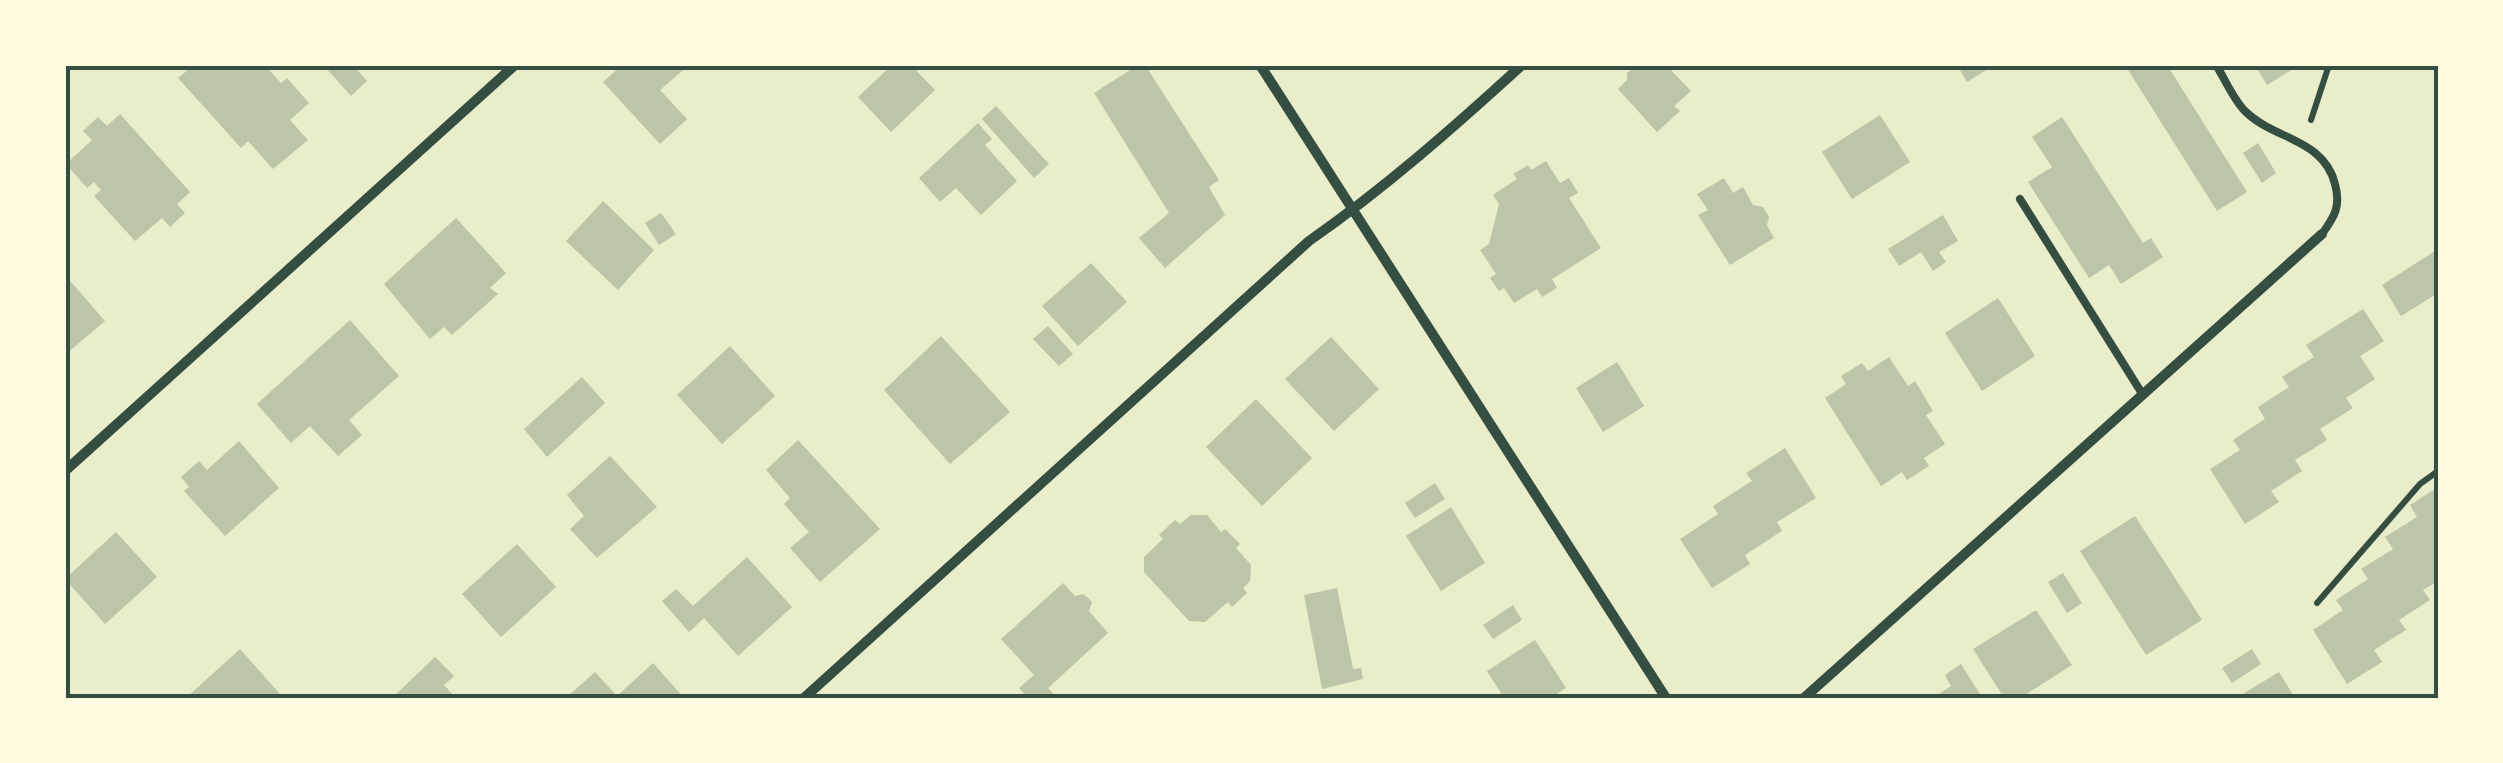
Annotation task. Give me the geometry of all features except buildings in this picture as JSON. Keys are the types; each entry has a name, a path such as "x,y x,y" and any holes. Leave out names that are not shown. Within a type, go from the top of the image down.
{"street":[{"path":"65,472 515,65"},
{"path":"1260,65 1666,698"},
{"path":"804,698 1310,241 1461,121 1522,65"},
{"path":"1804,698 2322,234"}],"lane":[{"path":"2216,65 2246,112 2320,153 2333,174 2338,196 2338,212 2322,234"},
{"path":"2020,199 2143,395"}],"path":[{"path":"2304,145 2329,65"},
{"path":"2317,603 2420,484 2438,471"}]}
